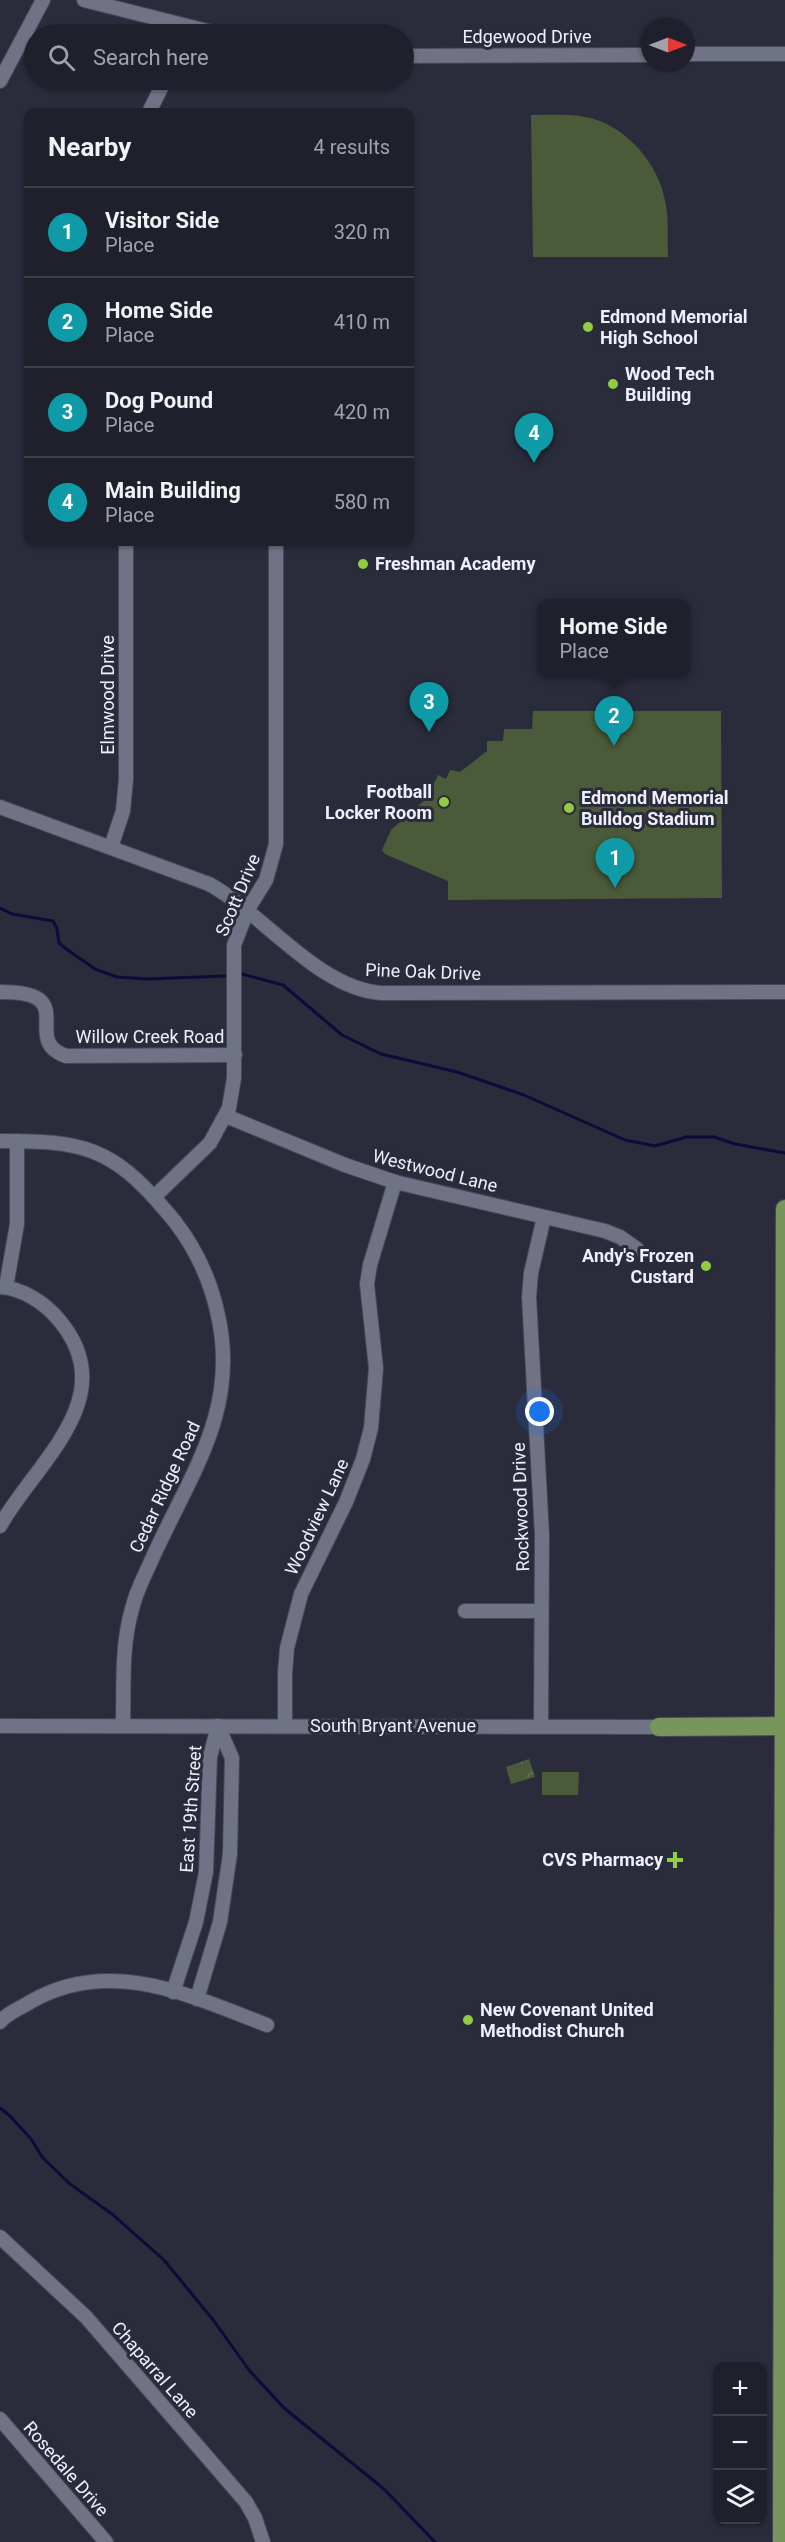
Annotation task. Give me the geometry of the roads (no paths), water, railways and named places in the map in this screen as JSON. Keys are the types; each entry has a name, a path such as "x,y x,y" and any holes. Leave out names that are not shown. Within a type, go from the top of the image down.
{"main road":[{"path":"782,2542 785,1209"},
{"name":"South Bryant Avenue","path":"659,1727 784,1726"}],"street":[{"path":"31,24 44,0"},
{"path":"84,0 166,24"},
{"path":"0,81 24,37"},
{"name":"Edgewood Drive","path":"414,56 641,54"},
{"path":"695,54 785,54"},
{"path":"151,108 160,90"},
{"name":"Elmwood Drive","path":"111,847 123,811 126,779 126,546"},
{"name":"Scott Drive","path":"154,1197 210,1143 226,1116 233,1088 234,945 248,909 266,880 276,844 276,546"},
{"name":"Pine Oak Drive","path":"0,807 199,879 248,909 323,971 350,987 371,992 785,992"},
{"name":"Willow Creek Road","path":"0,992 26,992 39,998 46,1012 47,1040 53,1049 66,1056 235,1055"},
{"name":"Westwood Lane","path":"226,1116 345,1165 395,1182 604,1231 620,1237 637,1249"},
{"name":"Cedar Ridge Road","path":"0,1141 59,1142 94,1151 132,1174 171,1216 192,1249 213,1292 221,1325 223,1384 214,1425 132,1608 124,1647 123,1726"},
{"path":"0,1526 70,1425 80,1399 82,1379 79,1354 67,1329 42,1304 3,1287 17,1224 17,1141"},
{"name":"Woodview Lane","path":"285,1725 287,1648 301,1594 346,1502 363,1459 371,1428 376,1368 367,1284 370,1264 395,1182"},
{"name":"Rockwood Drive","path":"541,1727 542,1535 529,1297 531,1274 544,1217"},
{"path":"465,1611 541,1611"},
{"name":"South Bryant Avenue","path":"0,1726 659,1727"},
{"name":"East 19th Street","path":"174,1992 196,1922 206,1872 210,1757 218,1726"},
{"name":"East 19th Street","path":"197,1999 220,1922 230,1854 232,1758 218,1726"},
{"path":"0,2022 48,1992 79,1982 118,1979 197,1999 267,2025"},
{"name":"Chaparral Lane","path":"0,2237 86,2317 238,2493 255,2518 263,2542"},
{"name":"Rosedale Drive","path":"0,2419 106,2542"}],"waterway":[{"path":"0,908 12,914 53,921 59,943 95,969 117,977 147,979 225,976"},
{"path":"242,974 283,985 342,1035 381,1054 457,1072 524,1095 625,1140 655,1146 686,1137 714,1137 735,1144 785,1153"},
{"path":"0,2108 31,2139 43,2158 70,2184 112,2214 164,2260 214,2321 249,2370 284,2408 384,2489 435,2542"}],"place":[{"name":"Edmond Memorial High School","path":"588,327"},
{"name":"Wood Tech Building","path":"613,384"},
{"name":"Main Building","path":"534,463"},
{"name":"Freshman Academy","path":"363,564"},
{"name":"Dog Pound","path":"429,732"},
{"name":"Home Side","path":"614,746"},
{"name":"Football Locker Room","path":"444,802"},
{"name":"Edmond Memorial Bulldog Stadium","path":"569,808"},
{"name":"Visitor Side","path":"615,888"},
{"name":"Andy's Frozen Custard","path":"706,1266"},
{"name":"CVS Pharmacy","path":"675,1860"},
{"name":"New Covenant United Methodist Church","path":"468,2020"}]}
